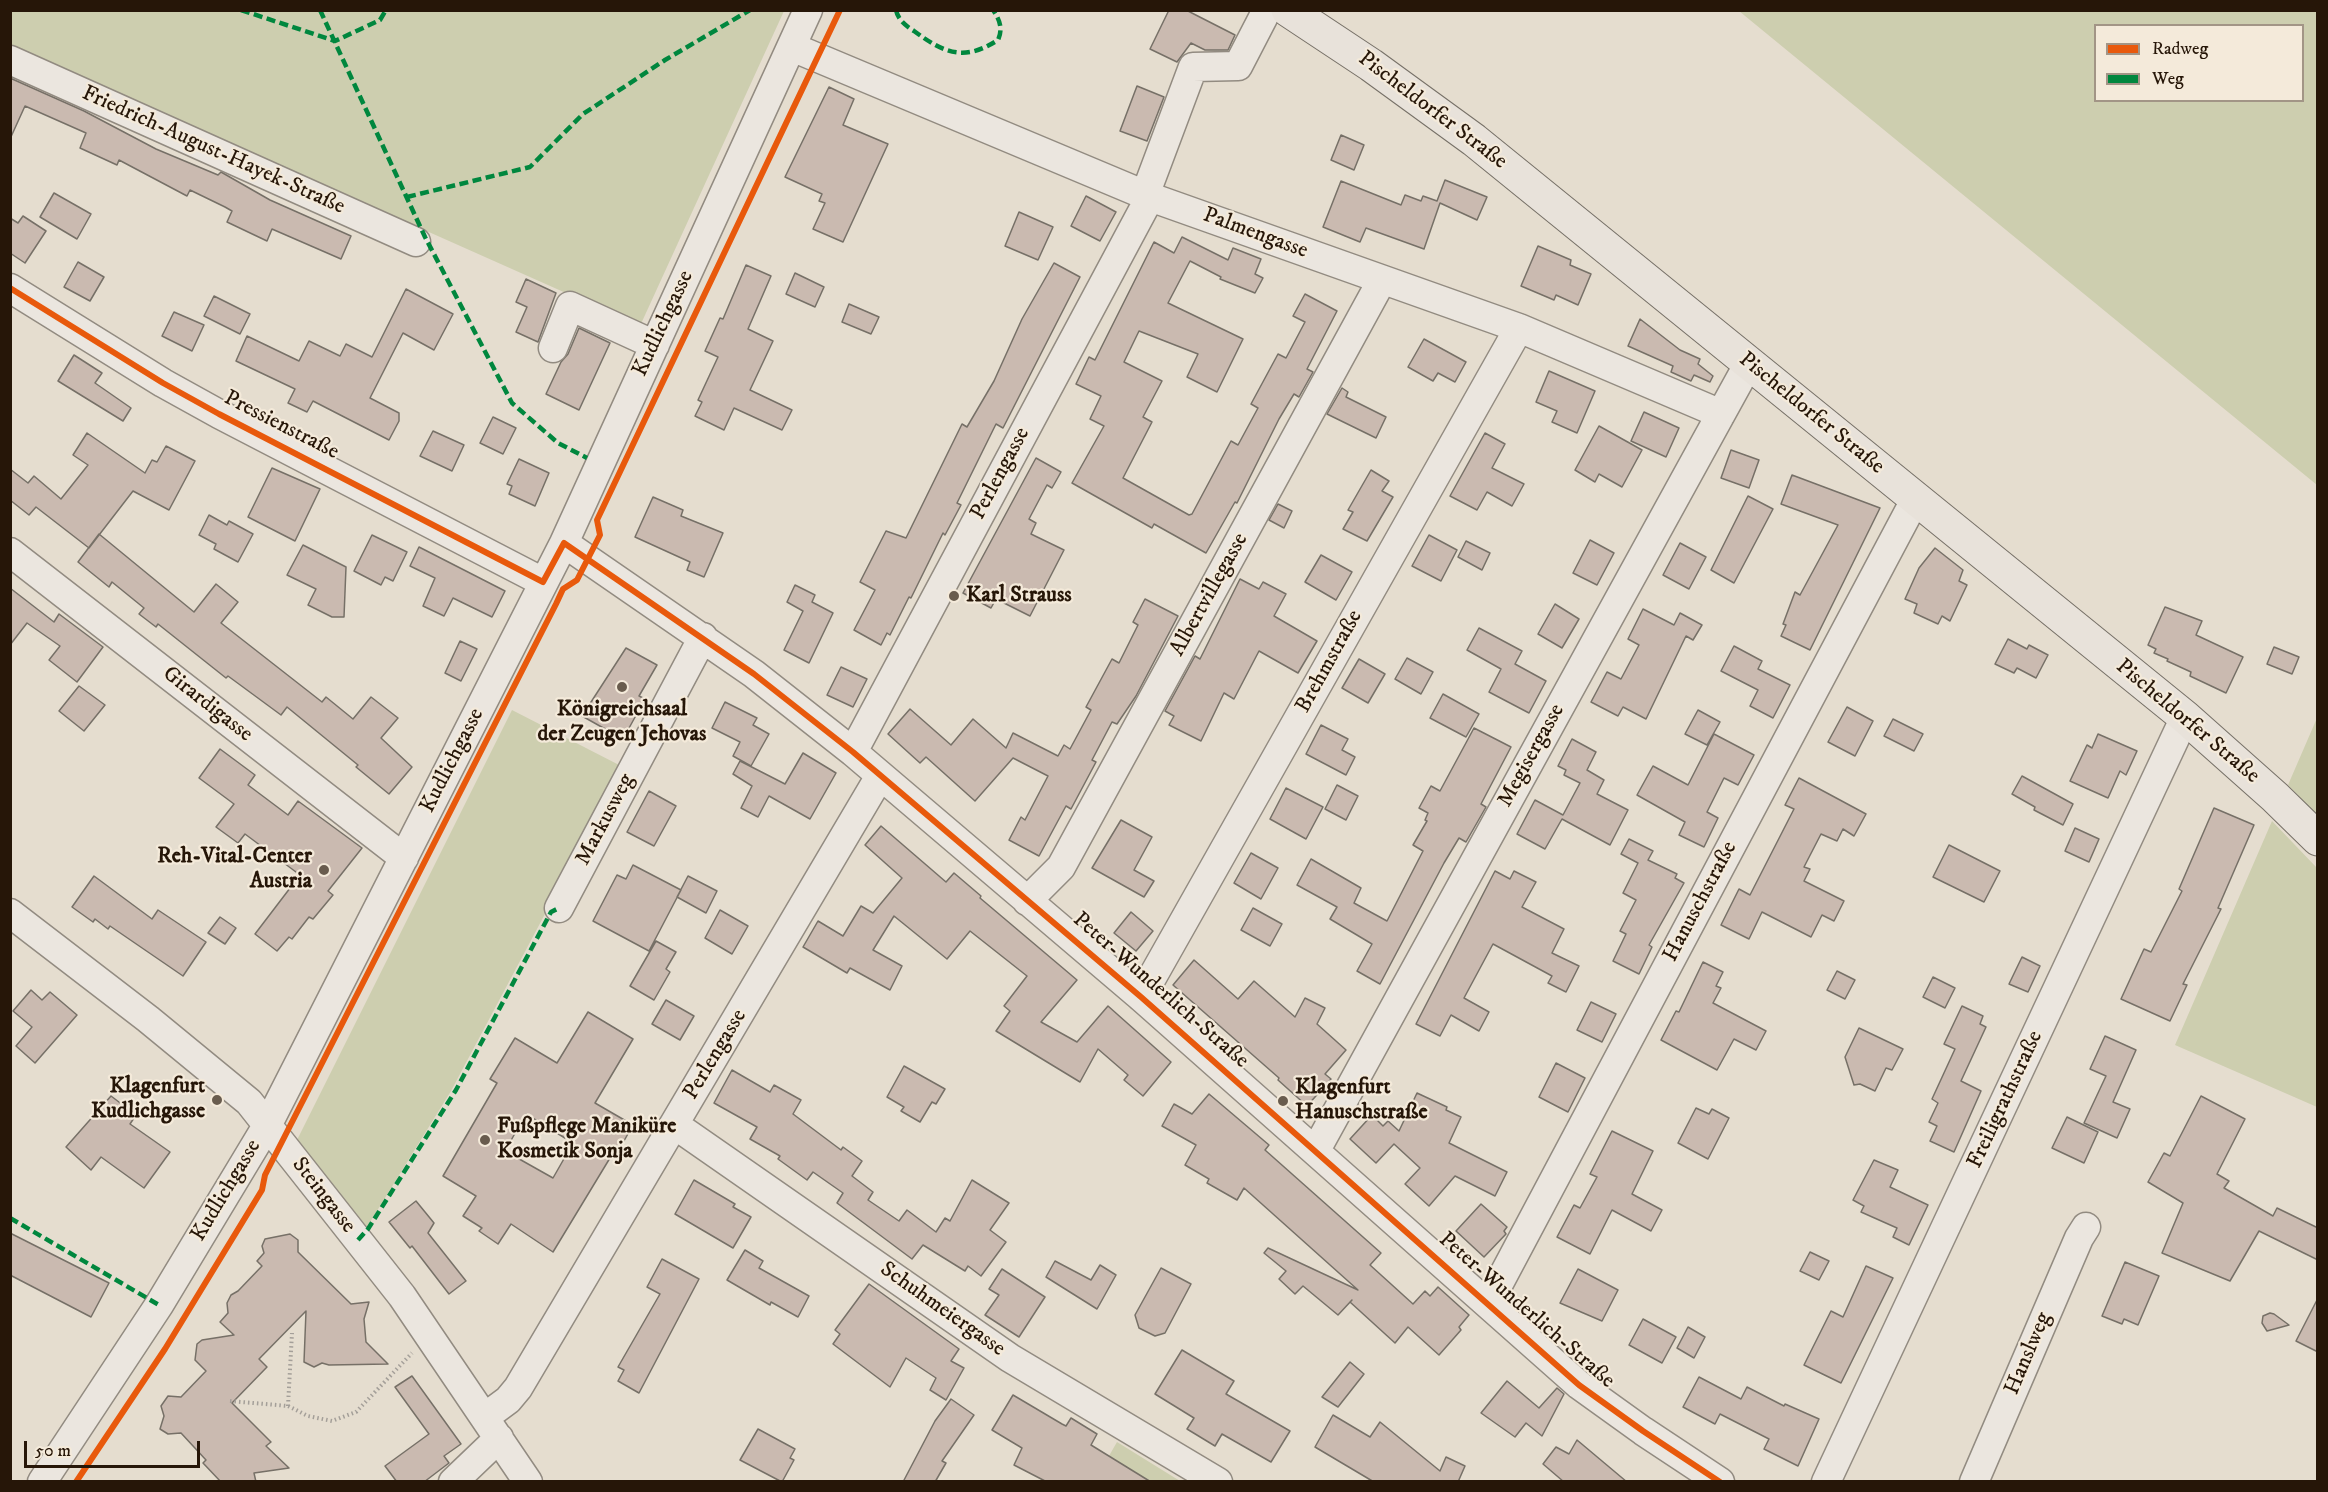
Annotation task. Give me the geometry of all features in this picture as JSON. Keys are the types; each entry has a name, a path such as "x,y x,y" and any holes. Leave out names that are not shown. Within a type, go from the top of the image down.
{"main road":[{"name":"Pischeldorfer Straße","path":"1288,10 1371,65 1474,140 2185,717 2276,797 2318,839"}],"street":[{"name":"Kudlichgasse","path":"42,1482 159,1305 268,1124 564,543 808,10"},
{"name":"Perlengasse","path":"853,752 1148,196 1193,67 1238,66 1267,10"},
{"name":"Palmengasse","path":"792,47 1148,196 1519,328 1721,414"},
{"name":"Friedrich-August-Hayek-Straße","path":"10,60 416,242"},
{"name":"Albertvillegasse","path":"1028,901 1061,867 1382,280"},
{"name":"Pressienstraße","path":"10,288 163,383 219,414 543,582"},
{"path":"553,348 570,306 655,345"},
{"name":"Brehmstraße","path":"1141,997 1519,328"},
{"name":"Megisergasse","path":"1316,1150 1749,363"},
{"name":"Hanuschstraße","path":"1488,1304 1915,500"},
{"name":"Peter-Wunderlich-Straße","path":"564,543 703,637 853,752 1141,997 1579,1385 1720,1482"},
{"name":"Girardigasse","path":"10,552 404,858"},
{"name":"Markusweg","path":"559,908 703,637"},
{"name":"Freiligrathstraße","path":"1826,1482 2185,717"},
{"name":"Perlengasse","path":"453,1482 518,1388 880,776"},
{"name":"Steingasse","path":"10,913 180,1044 249,1102 402,1296 528,1482"},
{"name":"Schuhmeiergasse","path":"675,1125 1010,1358 1218,1482"},
{"name":"Hanslweg","path":"1974,1482 2079,1238 2086,1227"}],"path":[{"path":"288,1406 292,1332"},
{"path":"230,1401 288,1406 308,1416 332,1420 356,1412 429,1335"}],"green space":[{"path":"11,10 784,11 640,326 11,46"},
{"path":"1739,11 2317,11 2317,485"},
{"path":"512,710 623,767 451,1091 367,1227 297,1140"},
{"path":"2317,718 2317,815 2288,785"},
{"path":"2272,821 2317,868 2317,1107 2175,1045"},
{"path":"1117,1442 1180,1481 1094,1482"}],"building":[{"path":"1169,10 1186,10 1235,35 1228,50 1205,50 1191,43 1177,62 1150,49"},
{"path":"10,78 84,111 156,149 218,175 221,172 270,200 351,236 341,259 272,229 267,241 227,222 232,211 190,190 187,196 119,160 117,165 80,148 86,133 25,106 10,139"},
{"path":"1137,86 1164,97 1147,141 1120,131"},
{"path":"829,87 854,99 843,125 888,144 843,242 813,229 825,203 819,201 822,194 785,177"},
{"path":"1341,135 1364,145 1354,170 1331,160"},
{"path":"1445,180 1487,197 1477,220 1440,203 1424,249 1366,228 1360,242 1323,227 1341,181 1401,205 1405,195 1421,201 1423,196 1437,201"},
{"path":"54,193 91,214 77,239 40,217"},
{"path":"1086,196 1116,212 1100,241 1071,226"},
{"path":"1019,212 1053,227 1038,260 1005,246"},
{"path":"23,216 46,231 25,263 10,253 10,218 18,223"},
{"path":"1182,237 1228,260 1233,248 1261,259 1255,274 1263,278 1255,293 1220,279 1221,277 1190,261 1168,303 1243,339 1217,392 1187,377 1198,354 1139,331 1124,362 1162,381 1143,417 1152,422 1123,478 1189,515 1192,514 1231,441 1238,445 1258,408 1251,404 1278,354 1286,358 1305,322 1293,316 1305,294 1337,311 1307,369 1313,372 1299,397 1294,394 1279,419 1237,503 1235,502 1206,553 1154,524 1152,528 1072,483 1104,426 1090,419 1101,396 1076,384 1089,357 1095,360 1154,242 1174,253"},
{"path":"1538,246 1571,260 1570,265 1591,274 1578,305 1556,295 1554,300 1521,286"},
{"path":"78,262 104,277 90,301 64,287"},
{"path":"1054,263 1080,277 1003,428 996,424 957,503 961,505 945,535 943,533 890,635 887,633 881,645 854,630 875,590 860,582 886,531 906,538 962,424 967,427 994,381 1022,319"},
{"path":"746,265 771,276 748,329 773,341 750,390 792,410 782,430 734,408 724,430 695,416 702,402 698,400 718,357 705,351 720,318 723,319"},
{"path":"795,273 824,287 815,307 786,294"},
{"path":"526,279 556,293 538,342 516,332 527,307 516,302"},
{"path":"406,289 453,314 434,350 403,333 370,398 399,413 399,421 389,440 313,401 307,412 288,403 295,389 236,361 247,336 299,361 309,341 340,356 346,344 372,357"},
{"path":"214,296 250,314 240,334 204,316"},
{"path":"849,304 879,317 871,334 842,322"},
{"path":"174,312 204,325 192,351 162,336"},
{"path":"1640,319 1680,350 1700,359 1698,364 1713,376 1710,382 1694,375 1691,381 1671,372 1673,366 1628,346"},
{"path":"579,328 610,343 579,410 546,394"},
{"path":"1424,339 1466,362 1455,382 1438,373 1433,381 1408,367"},
{"path":"74,355 102,373 95,383 131,408 123,421 58,381"},
{"path":"1549,371 1595,391 1577,433 1552,422 1557,411 1536,402"},
{"path":"1342,388 1348,392 1346,397 1386,417 1376,438 1327,414"},
{"path":"1644,412 1679,428 1666,457 1631,441"},
{"path":"493,417 516,428 503,454 480,443"},
{"path":"1599,426 1642,450 1622,487 1599,474 1595,482 1575,470"},
{"path":"433,431 464,445 452,471 420,456"},
{"path":"87,433 145,473 152,460 157,462 166,446 195,461 169,510 133,491 89,548 36,507 29,515 10,500 10,469 28,483 34,476 61,499 88,465 73,455"},
{"path":"1485,433 1505,444 1492,468 1524,484 1512,506 1487,492 1477,510 1450,496"},
{"path":"1731,450 1759,460 1749,488 1721,478"},
{"path":"1036,458 1061,472 1052,488 1047,485 1029,519 1036,523 1031,534 1064,550 1030,616 996,599 991,608 963,593"},
{"path":"519,459 549,473 535,506 509,494 512,486 507,484"},
{"path":"272,468 320,489 295,541 248,517"},
{"path":"1371,470 1389,481 1382,491 1393,497 1367,541 1343,529 1353,512 1348,510"},
{"path":"1792,475 1880,508 1810,650 1781,636 1786,625 1783,624 1795,592 1800,595 1838,525 1781,504"},
{"path":"1748,496 1773,509 1734,583 1711,570"},
{"path":"653,497 683,510 681,516 723,533 704,577 687,570 690,562 635,537"},
{"path":"1278,504 1292,511 1284,528 1269,520"},
{"path":"209,515 227,525 229,521 253,534 238,562 214,549 216,544 199,535"},
{"path":"99,534 194,612 216,584 238,602 221,623 322,702 326,697 353,719 371,697 398,718 381,738 412,767 389,794 356,767 358,765 287,707 281,715 228,676 226,678 158,624 156,627 139,614 144,608 112,582 109,587 78,562"},
{"path":"372,535 407,552 393,581 385,577 381,585 354,571"},
{"path":"1429,535 1457,550 1441,581 1412,566"},
{"path":"1590,540 1614,553 1597,585 1573,573"},
{"path":"1466,541 1490,553 1482,570 1458,557"},
{"path":"1680,543 1706,557 1689,589 1663,575"},
{"path":"303,545 346,567 344,617 332,617 308,605 316,589 287,575"},
{"path":"419,547 505,591 492,617 453,598 444,616 423,606 435,578 410,566"},
{"path":"1935,548 1963,570 1959,581 1967,585 1950,621 1942,616 1938,624 1914,613 1917,604 1905,599 1919,568"},
{"path":"1321,555 1352,572 1336,600 1305,582"},
{"path":"1240,579 1259,589 1263,582 1286,594 1274,616 1317,641 1298,673 1259,651 1234,699 1224,693 1201,741 1169,725 1174,716 1165,711 1195,656 1200,659"},
{"path":"795,585 815,595 812,602 833,613 809,663 784,650 803,611 787,602"},
{"path":"10,588 54,622 59,614 103,647 77,682 49,660 60,646 27,623 10,645"},
{"path":"1145,599 1178,616 1136,696 1117,724 1112,722 1092,760 1096,762 1071,809 1066,806 1039,856 1009,840 1021,817 1025,820 1048,776 1013,758 975,801 926,757 920,763 888,734 910,709 951,745 973,719 1006,748 1013,733 1058,756 1064,745 1070,749 1091,710 1086,707 1112,659 1119,663 1138,625 1133,622"},
{"path":"1555,604 1579,619 1562,648 1538,634"},
{"path":"2165,607 2202,621 2196,635 2243,657 2226,693 2190,676 2191,672 2154,653 2156,649 2148,645"},
{"path":"1643,609 1674,625 1680,613 1702,625 1693,640 1686,636 1646,719 1623,707 1618,716 1591,702 1607,672 1621,679 1639,645 1628,639"},
{"path":"1479,628 1522,651 1515,664 1546,681 1529,713 1489,692 1501,669 1467,650"},
{"path":"2008,639 2027,649 2029,645 2048,655 2036,678 2017,668 2014,673 1995,664"},
{"path":"460,641 477,649 461,681 445,673"},
{"path":"1734,646 1762,661 1758,669 1790,685 1773,718 1750,706 1758,690 1721,671"},
{"path":"2274,647 2299,657 2292,674 2267,664"},
{"name":"Königreichsaal der Zeugen Jehovas","path":"626,648 657,665 639,696 645,699 623,739 582,716"},
{"path":"1407,658 1433,672 1421,694 1395,679"},
{"path":"1359,659 1385,674 1368,703 1342,688"},
{"path":"841,667 867,679 853,707 827,695"},
{"path":"79,686 105,705 84,731 59,711"},
{"path":"1443,694 1479,714 1466,737 1430,718"},
{"path":"725,702 757,718 753,725 769,734 751,766 733,756 740,742 712,728"},
{"path":"1847,707 1873,721 1855,756 1828,742"},
{"path":"1698,710 1720,722 1707,745 1685,734"},
{"path":"1893,719 1923,734 1914,751 1884,736"},
{"path":"1321,725 1348,739 1342,750 1355,757 1346,775 1306,754"},
{"path":"1474,728 1511,747 1481,804 1486,807 1466,842 1459,838 1444,863 1380,984 1357,971 1372,944 1330,919 1337,907 1297,885 1311,859 1361,888 1354,903 1387,921 1423,851 1413,845 1427,821 1425,820 1428,813 1419,808 1431,786 1440,791"},
{"path":"1714,734 1754,755 1738,785 1724,778 1707,812 1718,818 1704,847 1679,835 1685,822 1637,795 1653,766 1688,785"},
{"path":"2098,734 2137,751 2126,775 2120,771 2108,798 2070,781 2087,745 2092,748"},
{"path":"1572,739 1596,752 1587,770 1604,780 1597,794 1628,810 1610,845 1562,819 1545,849 1517,834 1535,800 1563,815 1580,783 1564,775 1566,770 1558,766"},
{"path":"220,749 255,775 248,785 288,815 298,801 362,848 328,891 333,895 313,919 309,917 292,939 289,937 277,951 255,934 300,875 245,834 238,843 216,827 234,804 199,778"},
{"path":"803,753 836,773 810,819 769,796 758,817 741,808 752,786 733,774 740,761 785,784"},
{"path":"2022,776 2073,804 2063,825 2034,810 2035,807 2012,794"},
{"path":"1799,778 1866,814 1854,836 1843,829 1837,841 1821,834 1804,867 1810,869 1804,881 1844,901 1834,921 1822,915 1811,937 1762,912 1749,939 1721,925 1739,889 1750,895 1794,809 1785,805"},
{"path":"1337,785 1358,796 1346,820 1325,809"},
{"path":"1286,788 1323,807 1306,839 1270,819"},
{"path":"649,791 676,806 654,846 627,832"},
{"path":"2214,808 2254,825 2218,908 2221,909 2183,984 2187,985 2170,1021 2121,999 2144,949 2151,952 2182,891 2179,889"},
{"path":"1121,820 1152,837 1134,870 1154,881 1144,897 1092,868"},
{"path":"881,826 946,882 954,873 1077,980 1041,1022 1077,1042 1108,1006 1171,1062 1143,1096 1124,1080 1128,1075 1098,1049 1080,1082 996,1031 1010,1011 1004,1006 1027,976 970,931 947,959 894,916 873,950 902,966 890,990 850,968 847,973 803,947 818,921 843,936 861,906 873,913 902,878 865,845"},
{"path":"2075,828 2099,839 2089,862 2065,851"},
{"path":"1629,839 1653,851 1648,860 1677,874 1675,878 1684,883 1649,945 1652,947 1639,974 1613,961 1626,934 1620,931 1636,900 1623,893 1638,863 1621,854"},
{"path":"1949,845 2000,871 1984,902 1933,877"},
{"path":"1251,853 1278,868 1261,899 1234,883"},
{"path":"633,865 681,890 649,951 593,921 617,875 626,879"},
{"path":"1495,871 1510,879 1514,871 1536,882 1522,907 1564,929 1552,953 1579,966 1566,992 1548,983 1552,976 1493,944 1464,998 1489,1012 1479,1031 1451,1015 1440,1036 1416,1024"},
{"path":"94,876 152,919 158,910 206,942 183,976 110,926 108,929 95,919 93,922 72,907"},
{"path":"688,876 717,891 706,913 677,897"},
{"path":"1253,908 1282,924 1270,946 1241,930"},
{"path":"720,910 748,926 732,954 705,938"},
{"path":"1131,912 1153,931 1136,951 1114,933"},
{"path":"220,917 236,928 225,944 208,933"},
{"path":"656,941 676,952 666,969 670,972 654,1000 630,986"},
{"path":"2022,957 2040,966 2028,992 2009,984"},
{"path":"1194,960 1238,999 1254,981 1295,1017 1305,998 1325,1008 1317,1024 1346,1050 1325,1074 1331,1079 1307,1106 1278,1080 1279,1078 1173,985"},
{"path":"1703,962 1723,972 1716,986 1721,988 1713,1003 1766,1031 1756,1050 1734,1039 1717,1070 1661,1040 1676,1011 1679,1012"},
{"path":"1837,971 1855,980 1845,999 1827,990"},
{"path":"1933,977 1955,988 1945,1008 1923,997"},
{"path":"31,990 42,1000 50,992 77,1015 35,1063 16,1046 32,1027 13,1011"},
{"path":"666,1000 694,1016 680,1040 652,1024"},
{"path":"1591,1002 1616,1014 1602,1042 1577,1030"},
{"path":"1962,1006 1983,1016 1980,1024 1986,1027 1961,1081 1981,1091 1954,1152 1930,1141 1937,1126 1929,1122 1938,1103 1932,1099 1955,1049 1944,1044"},
{"path":"588,1012 633,1039 595,1103 633,1125 616,1155 613,1153 553,1252 511,1224 498,1244 479,1231 482,1228 463,1216 476,1196 443,1176 497,1083 490,1079 515,1038 557,1063","holes":["526,1114 573,1143 553,1178 505,1151"]},
{"path":"1859,1028 1903,1049 1892,1070 1886,1068 1875,1091 1860,1084 1854,1085 1845,1057"},
{"path":"2105,1036 2136,1050 2113,1102 2130,1109 2117,1138 2084,1123 2106,1076 2090,1069"},
{"path":"1556,1063 1585,1078 1568,1112 1539,1097"},
{"path":"904,1066 945,1089 936,1104 932,1102 920,1122 901,1111 904,1107 887,1097"},
{"path":"732,1070 770,1092 774,1085 801,1100 793,1114 841,1150 843,1147 862,1161 852,1176 873,1192 868,1200 899,1221 907,1210 936,1232 945,1218 950,1221 972,1180 1009,1203 990,1230 1006,1242 981,1276 968,1266 965,1271 923,1245 912,1259 837,1203 843,1193 813,1172 807,1180 778,1159 780,1156 750,1139 757,1127 714,1103"},
{"path":"1417,1093 1447,1107 1446,1110 1461,1117 1449,1143 1507,1172 1495,1196 1455,1176 1429,1206 1405,1184 1420,1168 1394,1144 1376,1163 1350,1139 1372,1115 1383,1126 1388,1121 1399,1131"},
{"path":"1209,1094 1269,1145 1265,1150 1381,1253 1370,1265 1413,1304 1425,1291 1430,1296 1438,1287 1469,1315 1459,1327 1461,1330 1439,1355 1408,1327 1395,1343 1350,1302 1338,1315 1303,1286 1295,1294 1279,1279 1286,1271 1264,1253 1268,1248 1358,1290 1244,1188 1237,1200 1207,1183 1209,1179 1185,1165 1196,1145 1162,1126 1174,1104 1192,1114"},
{"path":"111,1096 136,1115 130,1124 170,1152 144,1188 101,1157 91,1170 66,1147"},
{"path":"2201,1096 2245,1119 2217,1174 2229,1181 2224,1188 2273,1216 2277,1208 2318,1228 2318,1260 2259,1231 2230,1281 2162,1253 2183,1203 2148,1182 2164,1153 2170,1156"},
{"path":"1696,1108 1709,1114 1712,1109 1729,1118 1708,1159 1678,1143"},
{"path":"2067,1117 2098,1132 2084,1163 2052,1148"},
{"path":"1612,1131 1653,1151 1632,1194 1662,1210 1651,1231 1612,1210 1590,1254 1557,1237 1574,1205 1580,1208 1597,1177 1590,1174"},
{"path":"1874,1160 1898,1170 1890,1187 1928,1205 1909,1245 1893,1237 1897,1228 1861,1212 1864,1206 1853,1200"},
{"path":"694,1180 735,1204 733,1207 751,1217 733,1248 675,1214"},
{"path":"416,1201 434,1223 428,1233 466,1281 449,1294 412,1246 410,1248 389,1222"},
{"path":"1481,1204 1507,1227 1504,1231 1506,1234 1484,1257 1456,1231"},
{"path":"10,1233 109,1283 91,1317 10,1275"},
{"path":"290,1234 298,1240 298,1252 351,1304 369,1302 364,1319 366,1342 388,1364 329,1365 322,1363 314,1367 304,1362 306,1311 259,1359 267,1367 232,1403 271,1442 266,1446 289,1468 254,1473 256,1482 221,1482 203,1463 206,1460 181,1433 168,1434 160,1429 164,1416 161,1406 168,1396 181,1397 206,1371 195,1360 197,1344 202,1340 234,1335 220,1322 228,1313 227,1303 231,1295 238,1291 262,1266 257,1261 264,1253 262,1246 265,1239"},
{"path":"745,1250 763,1261 759,1268 809,1296 798,1317 771,1302 770,1305 727,1280"},
{"path":"1810,1252 1829,1261 1819,1280 1800,1271"},
{"path":"662,1259 699,1279 639,1393 618,1381 624,1370 618,1367 660,1294 647,1287"},
{"path":"1055,1261 1091,1280 1100,1265 1116,1275 1097,1309 1046,1277"},
{"path":"2125,1262 2159,1276 2138,1325 2124,1319 2122,1324 2102,1316"},
{"path":"1866,1266 1893,1278 1841,1383 1804,1365 1831,1311 1843,1317"},
{"path":"1161,1268 1191,1284 1165,1333 1155,1336 1139,1328 1135,1315"},
{"path":"1002,1269 1045,1297 1019,1337 985,1315 999,1295 989,1289"},
{"path":"1578,1269 1618,1290 1602,1321 1560,1303"},
{"path":"869,1284 959,1349 951,1361 964,1368 946,1400 930,1390 936,1378 906,1358 890,1387 833,1344 840,1334 835,1330"},
{"path":"2318,1298 2318,1352 2296,1341"},
{"path":"2270,1313 2289,1325 2267,1331 2262,1323 2263,1316"},
{"path":"1643,1319 1676,1337 1662,1363 1629,1345"},
{"path":"1688,1327 1705,1337 1694,1358 1677,1348"},
{"path":"1182,1350 1234,1381 1226,1394 1290,1431 1271,1462 1222,1434 1215,1446 1187,1429 1194,1418 1155,1394"},
{"path":"1350,1362 1364,1374 1338,1407 1322,1397"},
{"path":"412,1376 461,1444 444,1456 449,1463 424,1482 397,1482 385,1466 429,1434 395,1387"},
{"path":"1699,1377 1741,1399 1747,1387 1784,1406 1785,1404 1819,1419 1798,1466 1764,1449 1769,1439 1720,1414 1715,1424 1683,1407"},
{"path":"1507,1381 1539,1408 1557,1388 1564,1394 1542,1436 1526,1423 1515,1437 1481,1413"},
{"path":"1013,1395 1066,1426 1071,1418 1097,1434 1091,1445 1151,1482 1047,1482 1014,1465 1022,1448 992,1430"},
{"path":"951,1399 974,1415 942,1461 946,1463 935,1482 903,1482 935,1421"},
{"path":"1333,1415 1370,1437 1380,1422 1440,1471 1446,1457 1465,1466 1458,1482 1374,1482 1315,1447"},
{"path":"758,1429 795,1449 790,1458 794,1460 782,1482 740,1460"},
{"path":"1577,1440 1627,1482 1564,1482 1543,1464 1556,1447 1569,1454"}],"marked path":[{"path":"241,10 335,41 380,20 386,10"},
{"path":"320,10 425,237 512,403 558,443 587,458"},
{"path":"407,197 530,167 583,114 665,60 750,10"},
{"path":"896,10 903,22 925,39 945,49 964,53 986,47 998,40 1000,25 993,10"},
{"path":"358,1240 368,1229 456,1090 551,912 559,908"},
{"path":"10,1218 159,1305"}],"cycle path":[{"path":"76,1482 165,1349 262,1190 265,1175 563,589 577,580 600,535 597,520 840,10"},
{"path":"10,288 163,383 219,414 543,582 564,543 754,674 853,752 1141,997 1579,1385 1720,1482"}],"place":[{"name":"Karl Strauss","path":"954,596"},
{"name":"Königreichsaal der Zeugen Jehovas","path":"622,687"},
{"name":"Reh-Vital-Center Austria","path":"324,870"},
{"name":"Klagenfurt Kudlichgasse","path":"217,1100"},
{"name":"Klagenfurt Hanuschstraße","path":"1283,1101"},
{"name":"Fußpflege Maniküre Kosmetik Sonja","path":"485,1140"}]}
